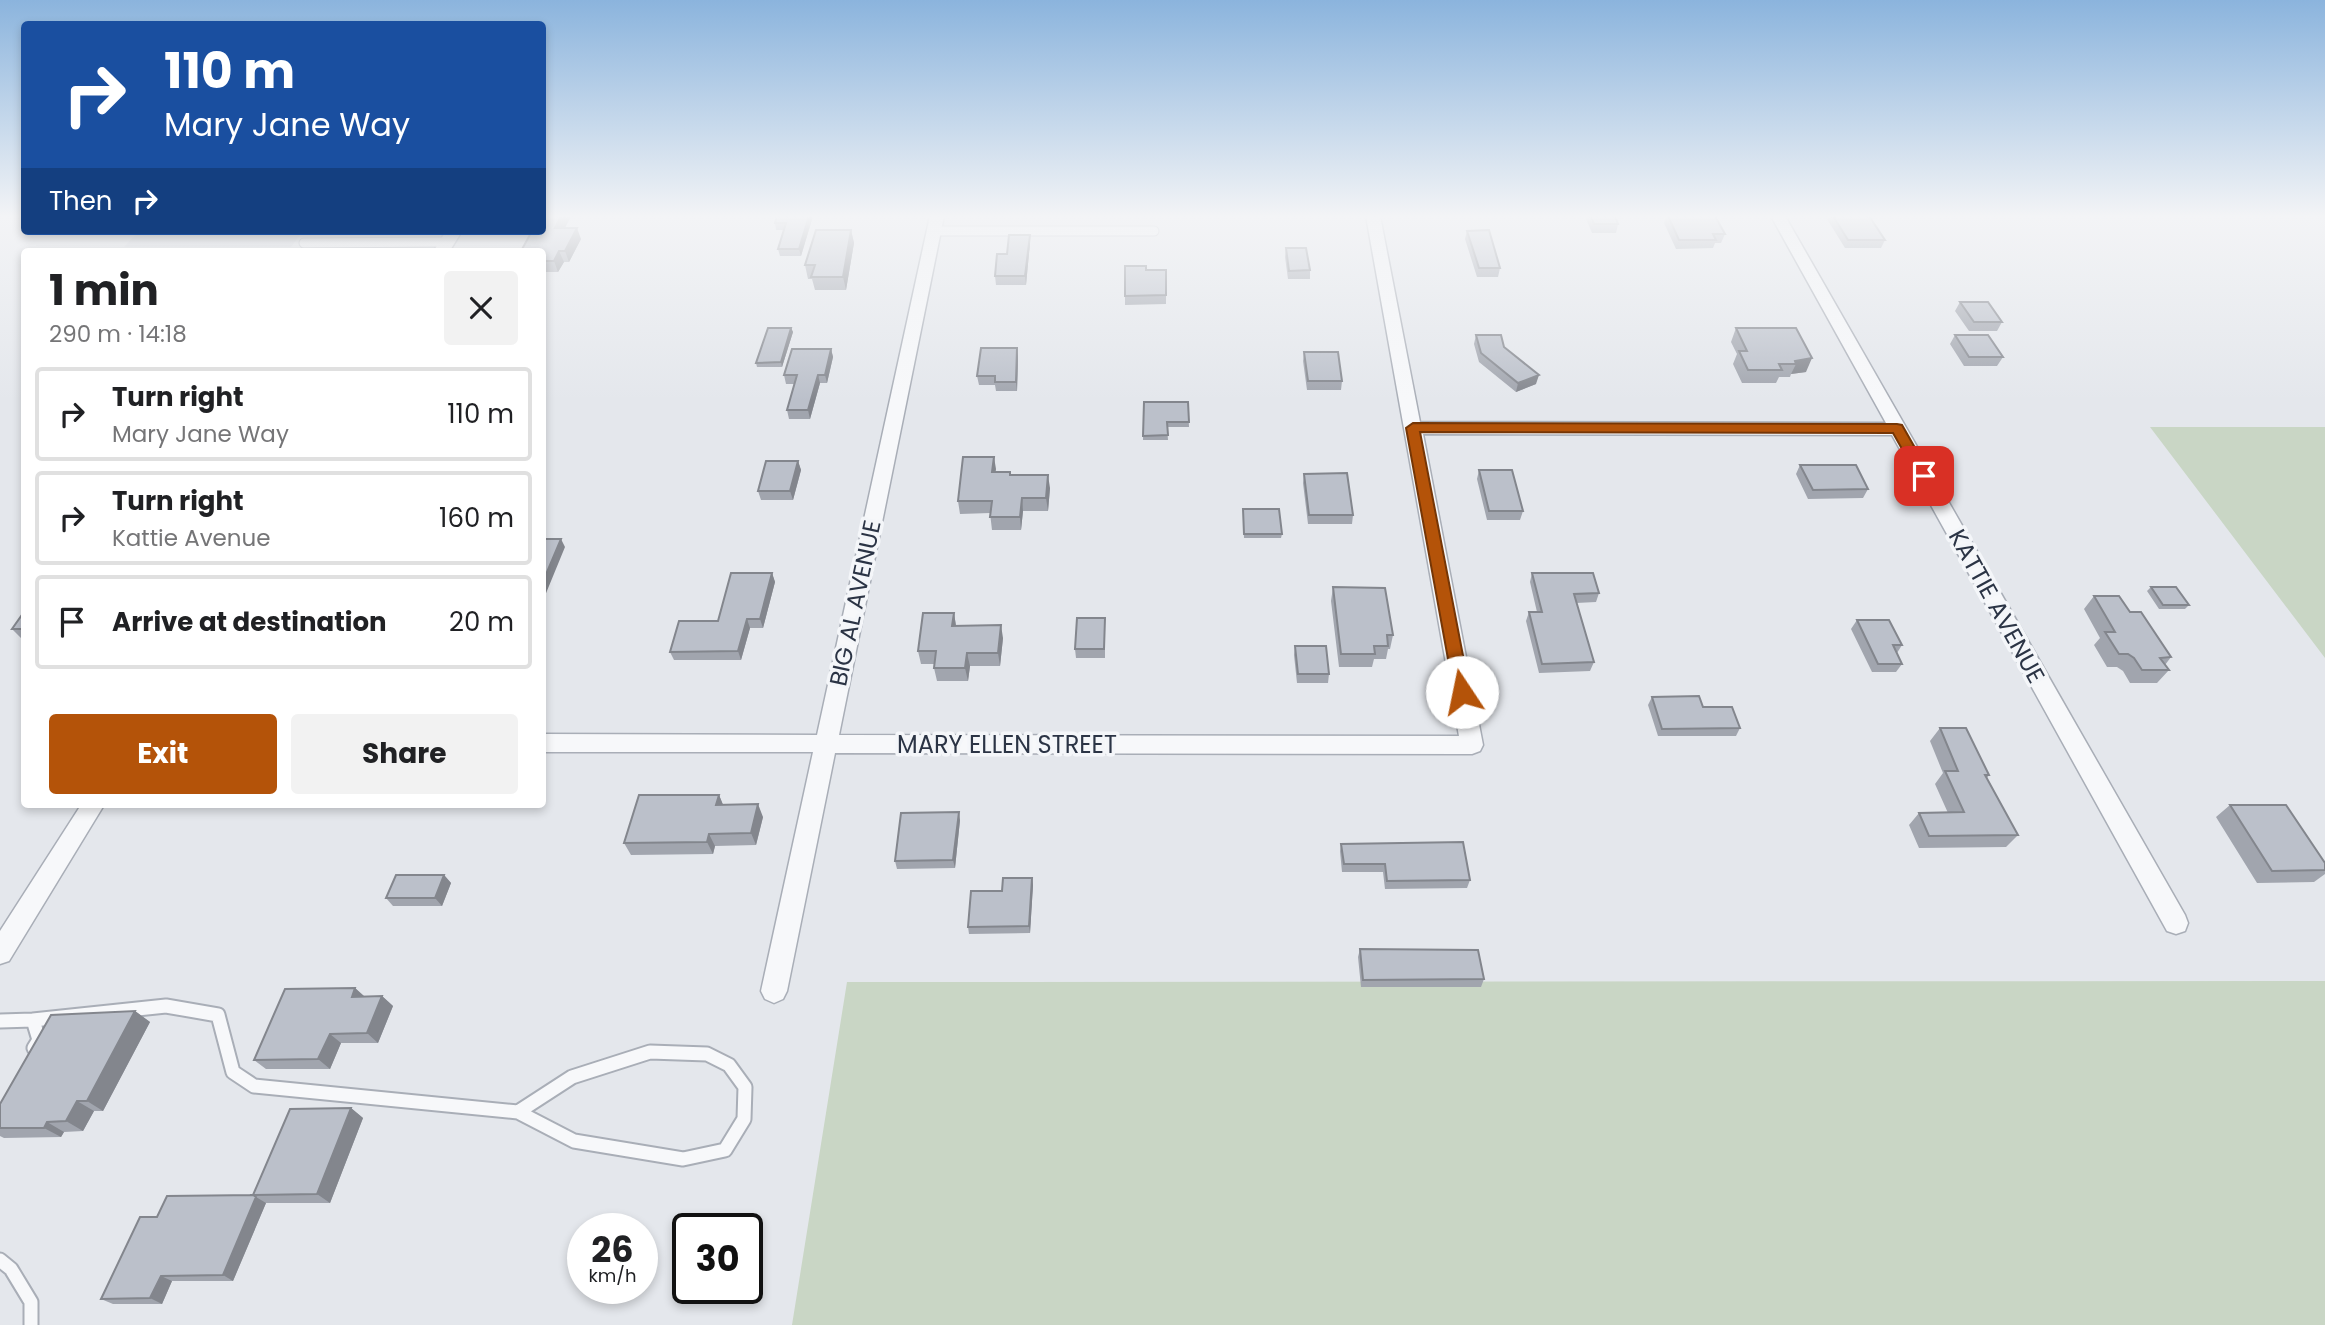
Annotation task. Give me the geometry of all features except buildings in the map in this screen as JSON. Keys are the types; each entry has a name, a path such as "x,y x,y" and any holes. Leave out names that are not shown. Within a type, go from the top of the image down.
{"street":[{"name":"BIG AL AVENUE","path":"774,991 924,278"},
{"path":"1385,278 1413,428 1897,429"},
{"name":"KATTIE AVENUE","path":"1813,278 2176,923"},
{"name":"MARY ELLEN STREET","path":"546,743 1472,745 1413,428"},
{"path":"0,953 91,808"}],"lane":[{"path":"0,1021 166,1006 218,1015 233,1072 254,1086 518,1112 574,1141 683,1159 725,1150 744,1119 745,1087 729,1065 708,1054 650,1052 572,1077 518,1112"},
{"path":"27,1062 39,1040 33,1020"},
{"path":"0,1260 10,1269 31,1302 31,1325"}],"green space":[{"path":"2150,427 2325,427 2325,658"},
{"path":"2325,981 2325,1325 792,1325 847,982"}],"route":[{"path":"1462,692 1413,428 1897,429 1924,476"}]}
